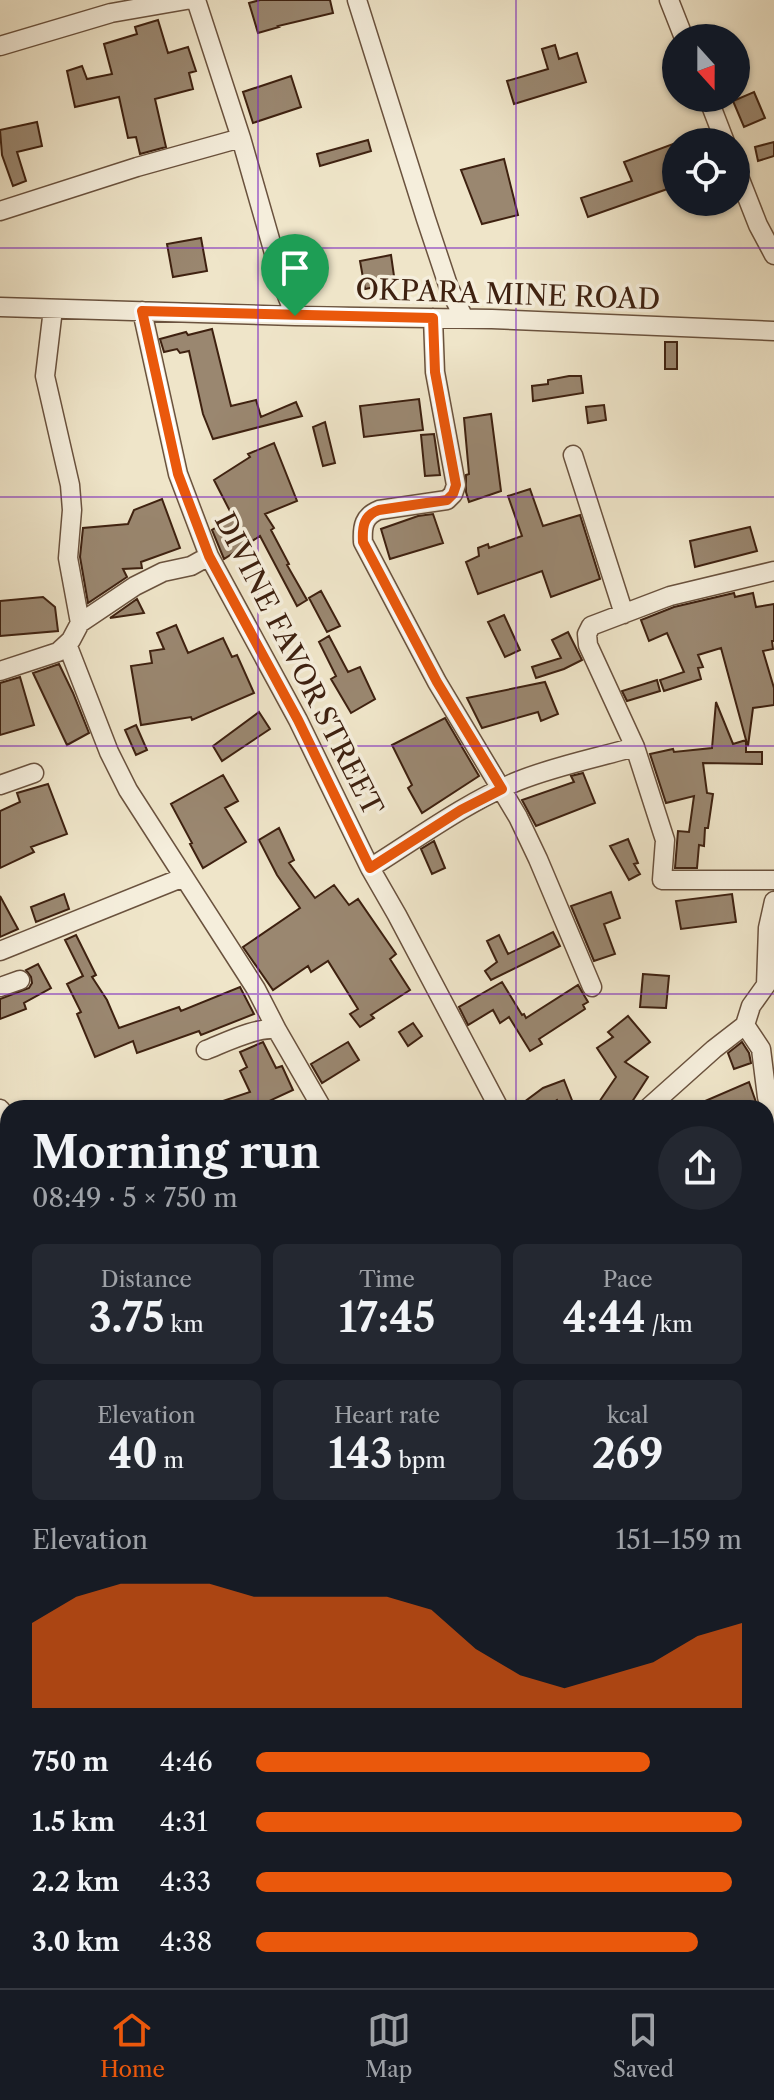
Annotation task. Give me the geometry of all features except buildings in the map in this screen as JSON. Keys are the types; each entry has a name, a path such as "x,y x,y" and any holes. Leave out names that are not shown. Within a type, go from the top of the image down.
{"street":[{"path":"0,46 111,13 186,0"},
{"path":"196,0 295,316"},
{"path":"357,0 445,275 464,318"},
{"path":"669,0 678,24"},
{"path":"0,211 241,138"},
{"path":"750,205 774,255"},
{"name":"OKPARA MINE ROAD","path":"0,307 464,318 774,331"},
{"path":"53,309 45,376 70,485 72,510 68,558 80,623"},
{"name":"DIVINE FAVOR STREET","path":"142,311 178,474 209,556 298,720 370,868 495,1100"},
{"path":"433,318 435,372 456,485 447,500 371,513 362,527 363,542 437,682 502,789 538,859 592,987"},
{"path":"573,455 624,614"},
{"path":"0,671 58,652 71,640 80,623 135,586 163,572 191,566 209,556"},
{"path":"774,571 670,596 591,626 587,634 588,645 635,747 665,840 662,880 774,880"},
{"path":"67,644 109,752 128,790 256,989 317,1100"},
{"path":"370,868 461,810 518,781 635,747"},
{"path":"0,785 34,773"},
{"path":"0,951 184,877"},
{"path":"657,1100 721,1042 745,1025 751,1006 766,985 768,928 774,901"},
{"path":"0,987 20,980"},
{"path":"751,1006 774,1000"},
{"path":"745,1025 761,1049 768,1100"},
{"path":"206,1050 261,1030 277,1030"}],"route":[{"path":"142,311 295,316 433,318 435,372 456,485 447,500 371,513 362,527 363,542 437,682 502,789 461,810 370,868 298,720 209,556 178,474 142,311"}]}
